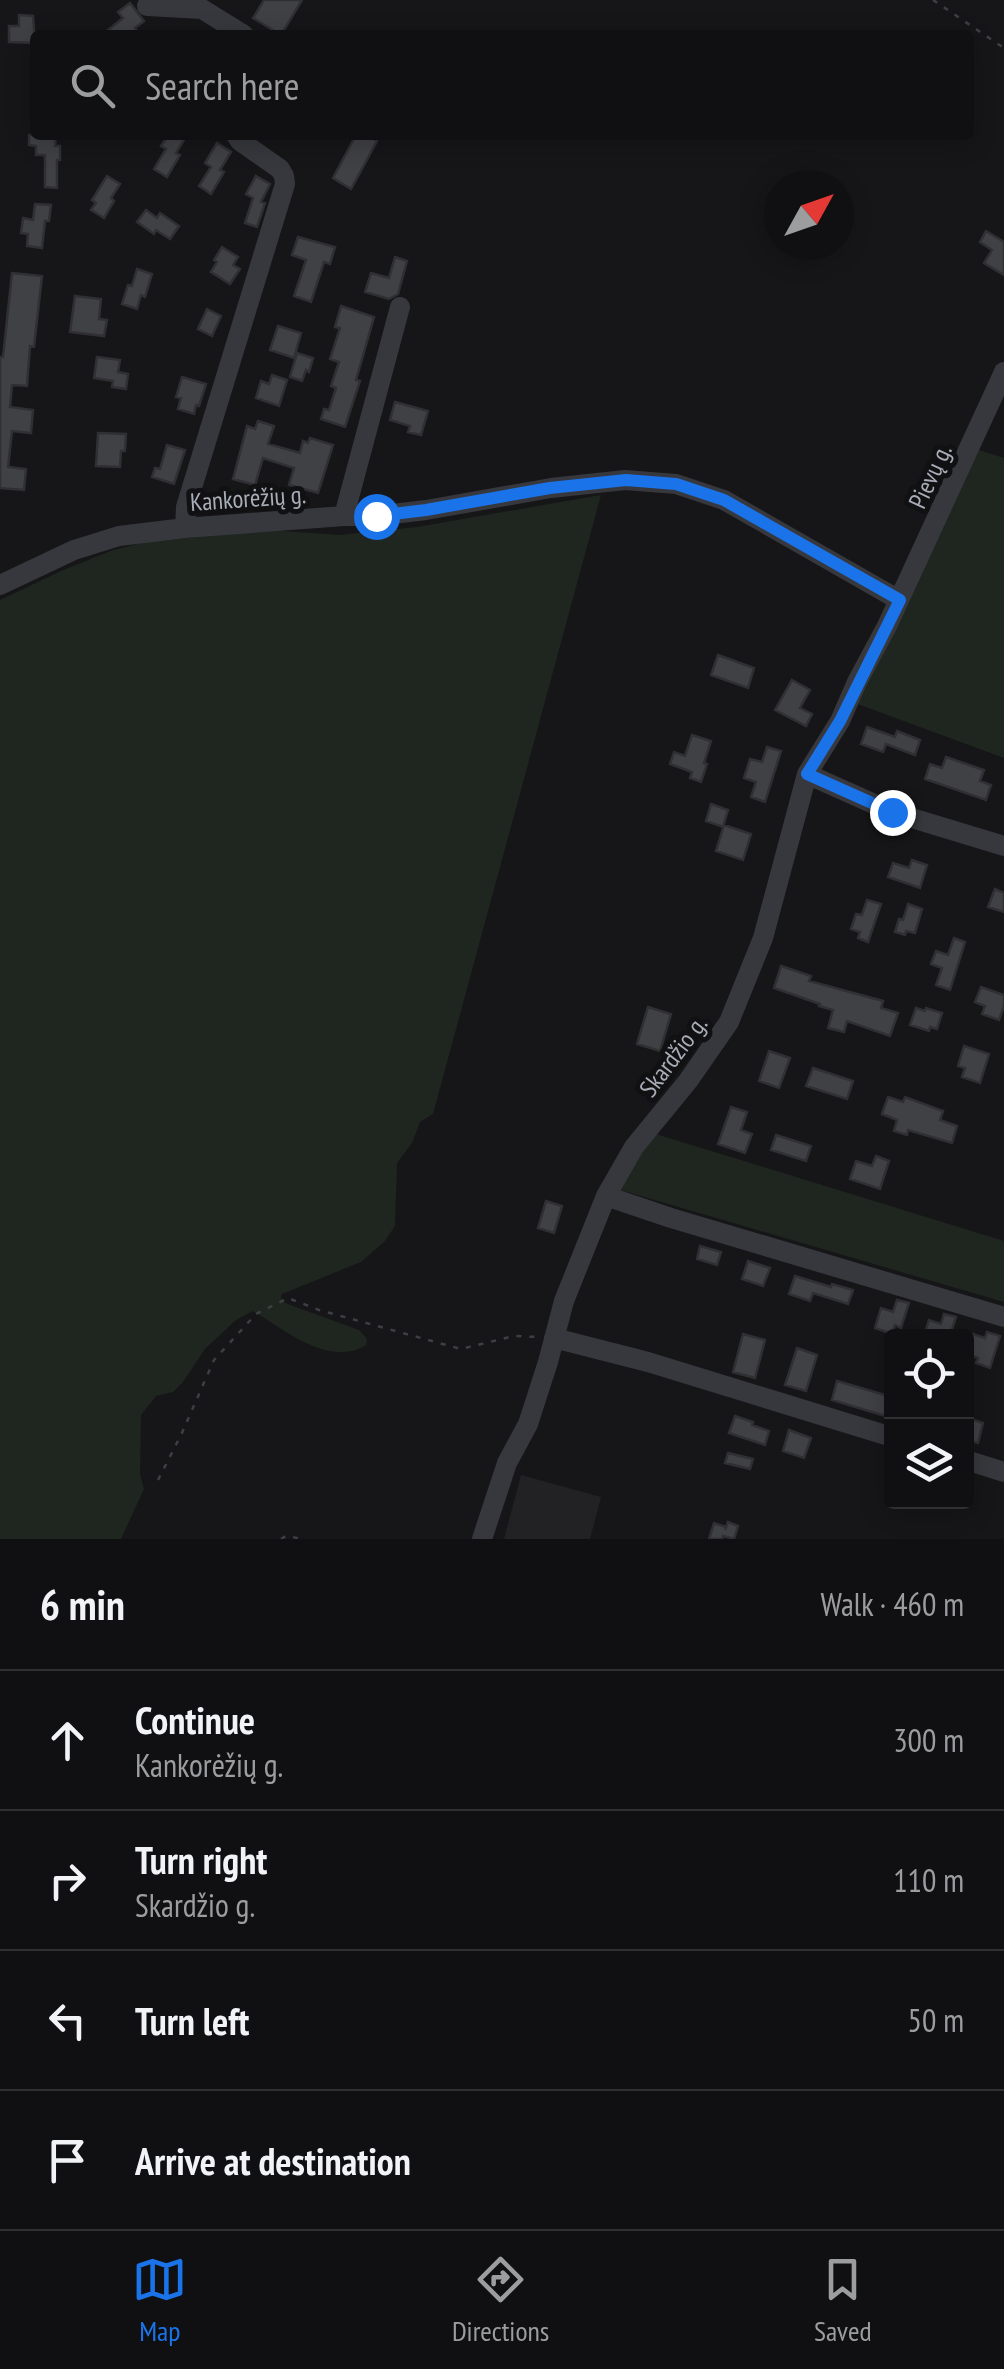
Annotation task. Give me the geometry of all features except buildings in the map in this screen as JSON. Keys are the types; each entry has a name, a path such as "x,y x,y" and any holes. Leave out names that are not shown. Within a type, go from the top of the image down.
{"street":[{"path":"146,6 202,9 236,30"},
{"path":"185,528 186,507 284,184 280,170 239,140"},
{"path":"344,516 400,307"},
{"name":"Pievų g.","path":"900,600 1004,372"},
{"name":"Kankorėžių g.","path":"0,585 97,542 144,532 376,516 626,480 676,484 724,500 900,600"},
{"name":"Skardžio g.","path":"482,1539 507,1463 528,1424 564,1301 606,1196 634,1147 688,1082 730,1022 763,938 807,774 840,721 900,600"},
{"path":"807,774 892,812 1004,846"},
{"path":"606,1196 1004,1317"},
{"path":"554,1338 648,1362 884,1436"},
{"path":"974,1463 1004,1472"}],"path":[{"path":"934,0 1004,48"},
{"path":"158,1480 214,1360 256,1314 288,1298 460,1349 514,1336 554,1338"},
{"path":"281,1539 303,1539"}],"shaded area":[{"path":"976,449 1004,458 1004,758 855,703"},
{"path":"601,495 433,1114 420,1122 412,1143 397,1163 395,1226 385,1241 361,1262 282,1294 285,1303 359,1330 367,1339 366,1345 337,1352 308,1344 253,1311 236,1320 205,1349 173,1392 156,1396 141,1415 140,1474 144,1489 121,1539 0,1539 0,600 113,550 146,542 271,530 339,535 417,527"},
{"path":"656,1134 1004,1241 1004,1302 617,1189"},
{"path":"521,1475 601,1497 590,1539 504,1539"}],"route":[{"path":"376,516 550,488 626,480 676,484 724,500 900,600 840,721 807,774 892,812"}]}
